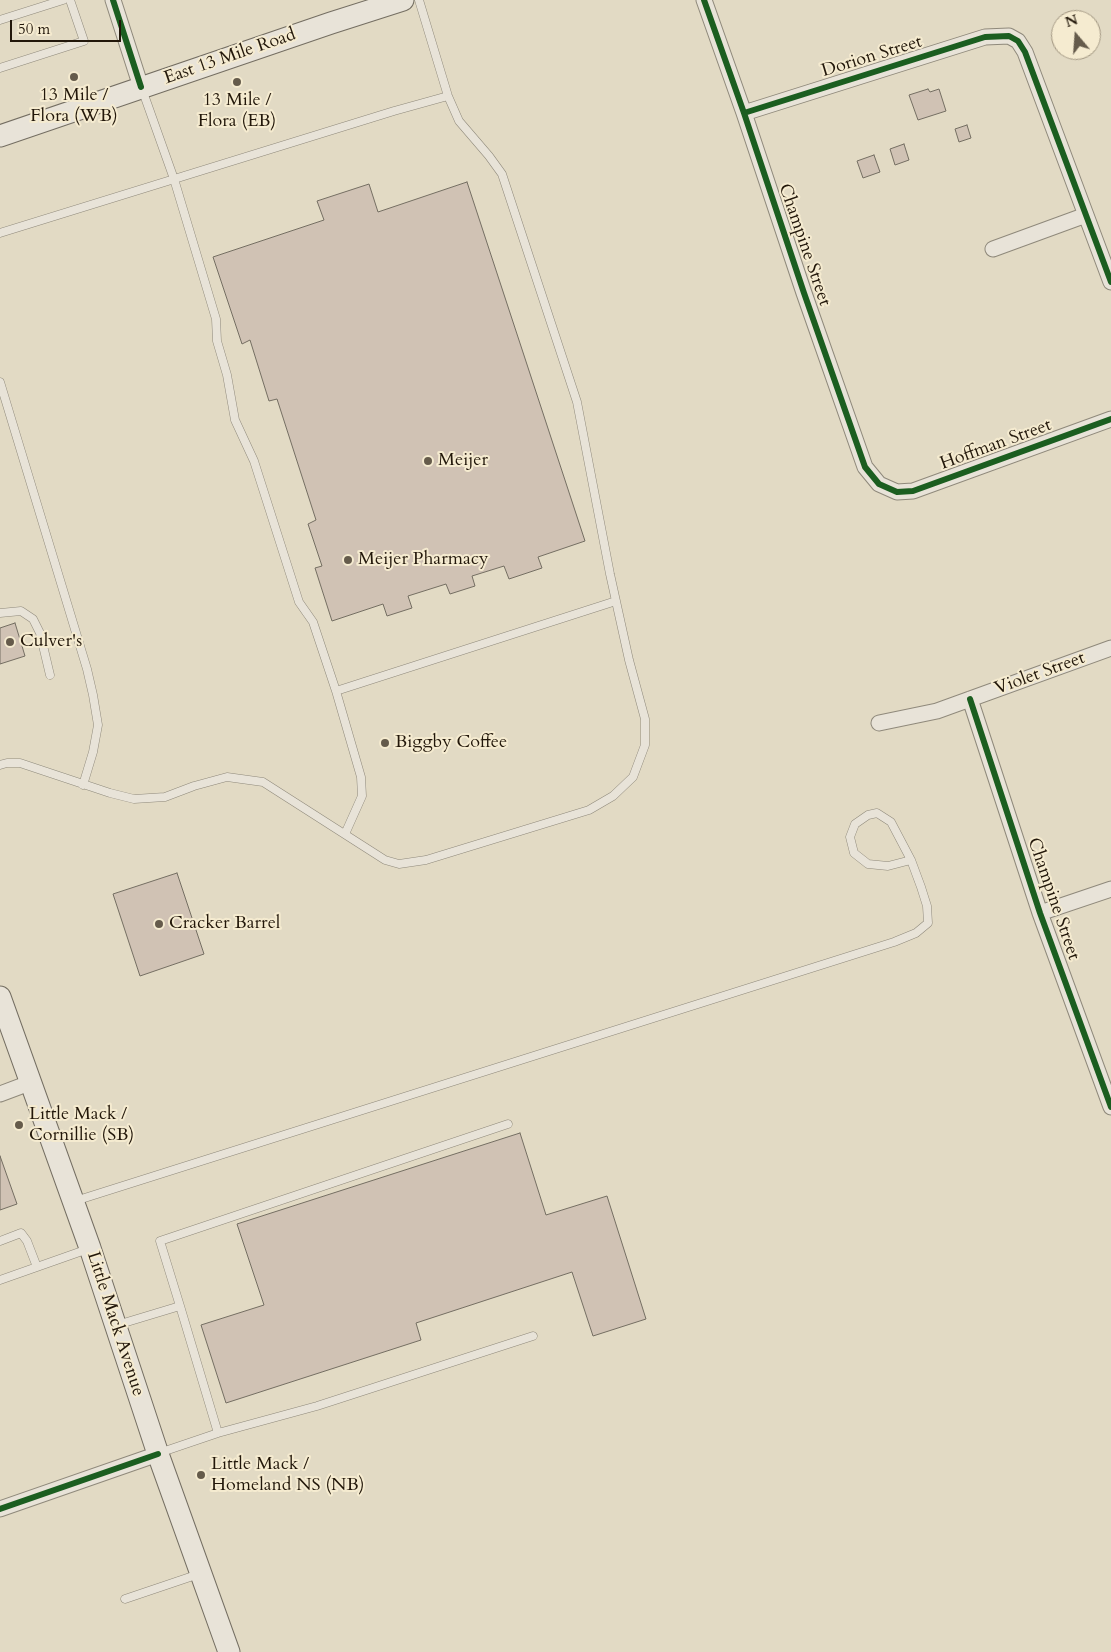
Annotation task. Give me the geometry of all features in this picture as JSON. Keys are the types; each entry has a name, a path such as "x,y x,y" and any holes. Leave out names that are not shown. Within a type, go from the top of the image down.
{"main road":[{"name":"East 13 Mile Road","path":"0,136 396,1"},
{"name":"Little Mack Avenue","path":"0,997 74,1202 158,1454 229,1652"}],"street":[{"path":"112,0 142,87"},
{"name":"Champine Street","path":"704,0 865,467 879,484 890,490"},
{"name":"Dorion Street","path":"744,113 985,37 1009,36 1018,41 1025,52 1086,215"},
{"path":"993,249 1086,215 1111,282"},
{"name":"Hoffman Street","path":"890,490 913,491 1111,419"},
{"name":"Violet Street","path":"879,723 937,711 1111,648"},
{"name":"Champine Street","path":"970,699 1040,913 1111,1107"},
{"path":"1040,913 1111,889"},
{"path":"0,1094 32,1082"},
{"path":"0,1508 158,1454"}],"lane":[{"path":"0,20 62,0"},
{"path":"0,68 84,41 70,0"},
{"path":"0,765 7,763 20,764 83,785 134,799 165,797 194,786 227,777 263,782 385,860 399,864 426,860 590,810 613,796 633,777 645,745 645,719 616,601 577,402 502,174 459,121 448,96 419,0"},
{"path":"142,87 174,179 216,319 218,341 227,375 235,420 254,461 299,602 313,622 336,691 361,777 362,796 345,834"},
{"path":"0,232 448,96"},
{"path":"0,382 87,669 93,695 98,725 93,752 83,785"},
{"path":"336,691 616,601"},
{"path":"0,613 21,611 33,619 40,633 50,675"},
{"path":"74,1202 894,942 916,933 928,923 927,906 911,860 891,822 877,813 868,815 855,824 850,837 854,853 868,864 888,866 911,860"},
{"path":"218,1433 160,1241 508,1124"},
{"path":"0,1241 21,1233 27,1241 37,1267"},
{"path":"0,1280 90,1248"},
{"path":"115,1326 180,1306"},
{"path":"158,1454 218,1433 317,1406 533,1336"},
{"path":"125,1599 201,1573"}],"building":[{"path":"928,89 930,92 939,89 946,111 918,120 909,95"},
{"path":"967,125 971,138 959,142 955,129"},
{"path":"904,144 909,160 895,165 890,149"},
{"path":"874,155 880,172 863,178 857,161"},
{"name":"Meijer","path":"467,182 585,541 538,557 542,568 509,579 504,566 472,576 475,586 450,594 446,584 408,596 412,608 387,616 383,604 332,621 315,568 322,566 308,524 316,520 277,399 269,401 250,340 242,344 213,257 324,220 317,201 369,184 378,212"},
{"name":"Culver's","path":"15,623 25,656 0,664 0,628"},
{"name":"Cracker Barrel","path":"177,873 204,954 140,976 113,894"},
{"path":"520,1133 546,1215 607,1196 646,1319 593,1336 572,1272 416,1323 421,1340 226,1403 201,1325 264,1305 237,1224"},
{"path":"0,1156 17,1204 0,1210"}],"cycle path":[{"path":"113,0 141,87"},
{"path":"704,0 865,467 879,484 897,492 913,491 1111,419"},
{"path":"744,113 985,37 1009,36 1018,41 1025,52 1111,282"},
{"path":"970,699 1040,913 1111,1107"},
{"path":"0,1509 158,1454"}],"place":[{"name":"13 Mile / Flora (WB)","path":"74,77"},
{"name":"13 Mile / Flora (EB)","path":"237,82"},
{"name":"Meijer","path":"428,461"},
{"name":"Meijer Pharmacy","path":"348,560"},
{"name":"Culver's","path":"10,642"},
{"name":"Biggby Coffee","path":"385,743"},
{"name":"Cracker Barrel","path":"159,924"},
{"name":"Little Mack / Cornillie (SB)","path":"19,1125"},
{"name":"Little Mack / Homeland NS (NB)","path":"201,1475"}]}
